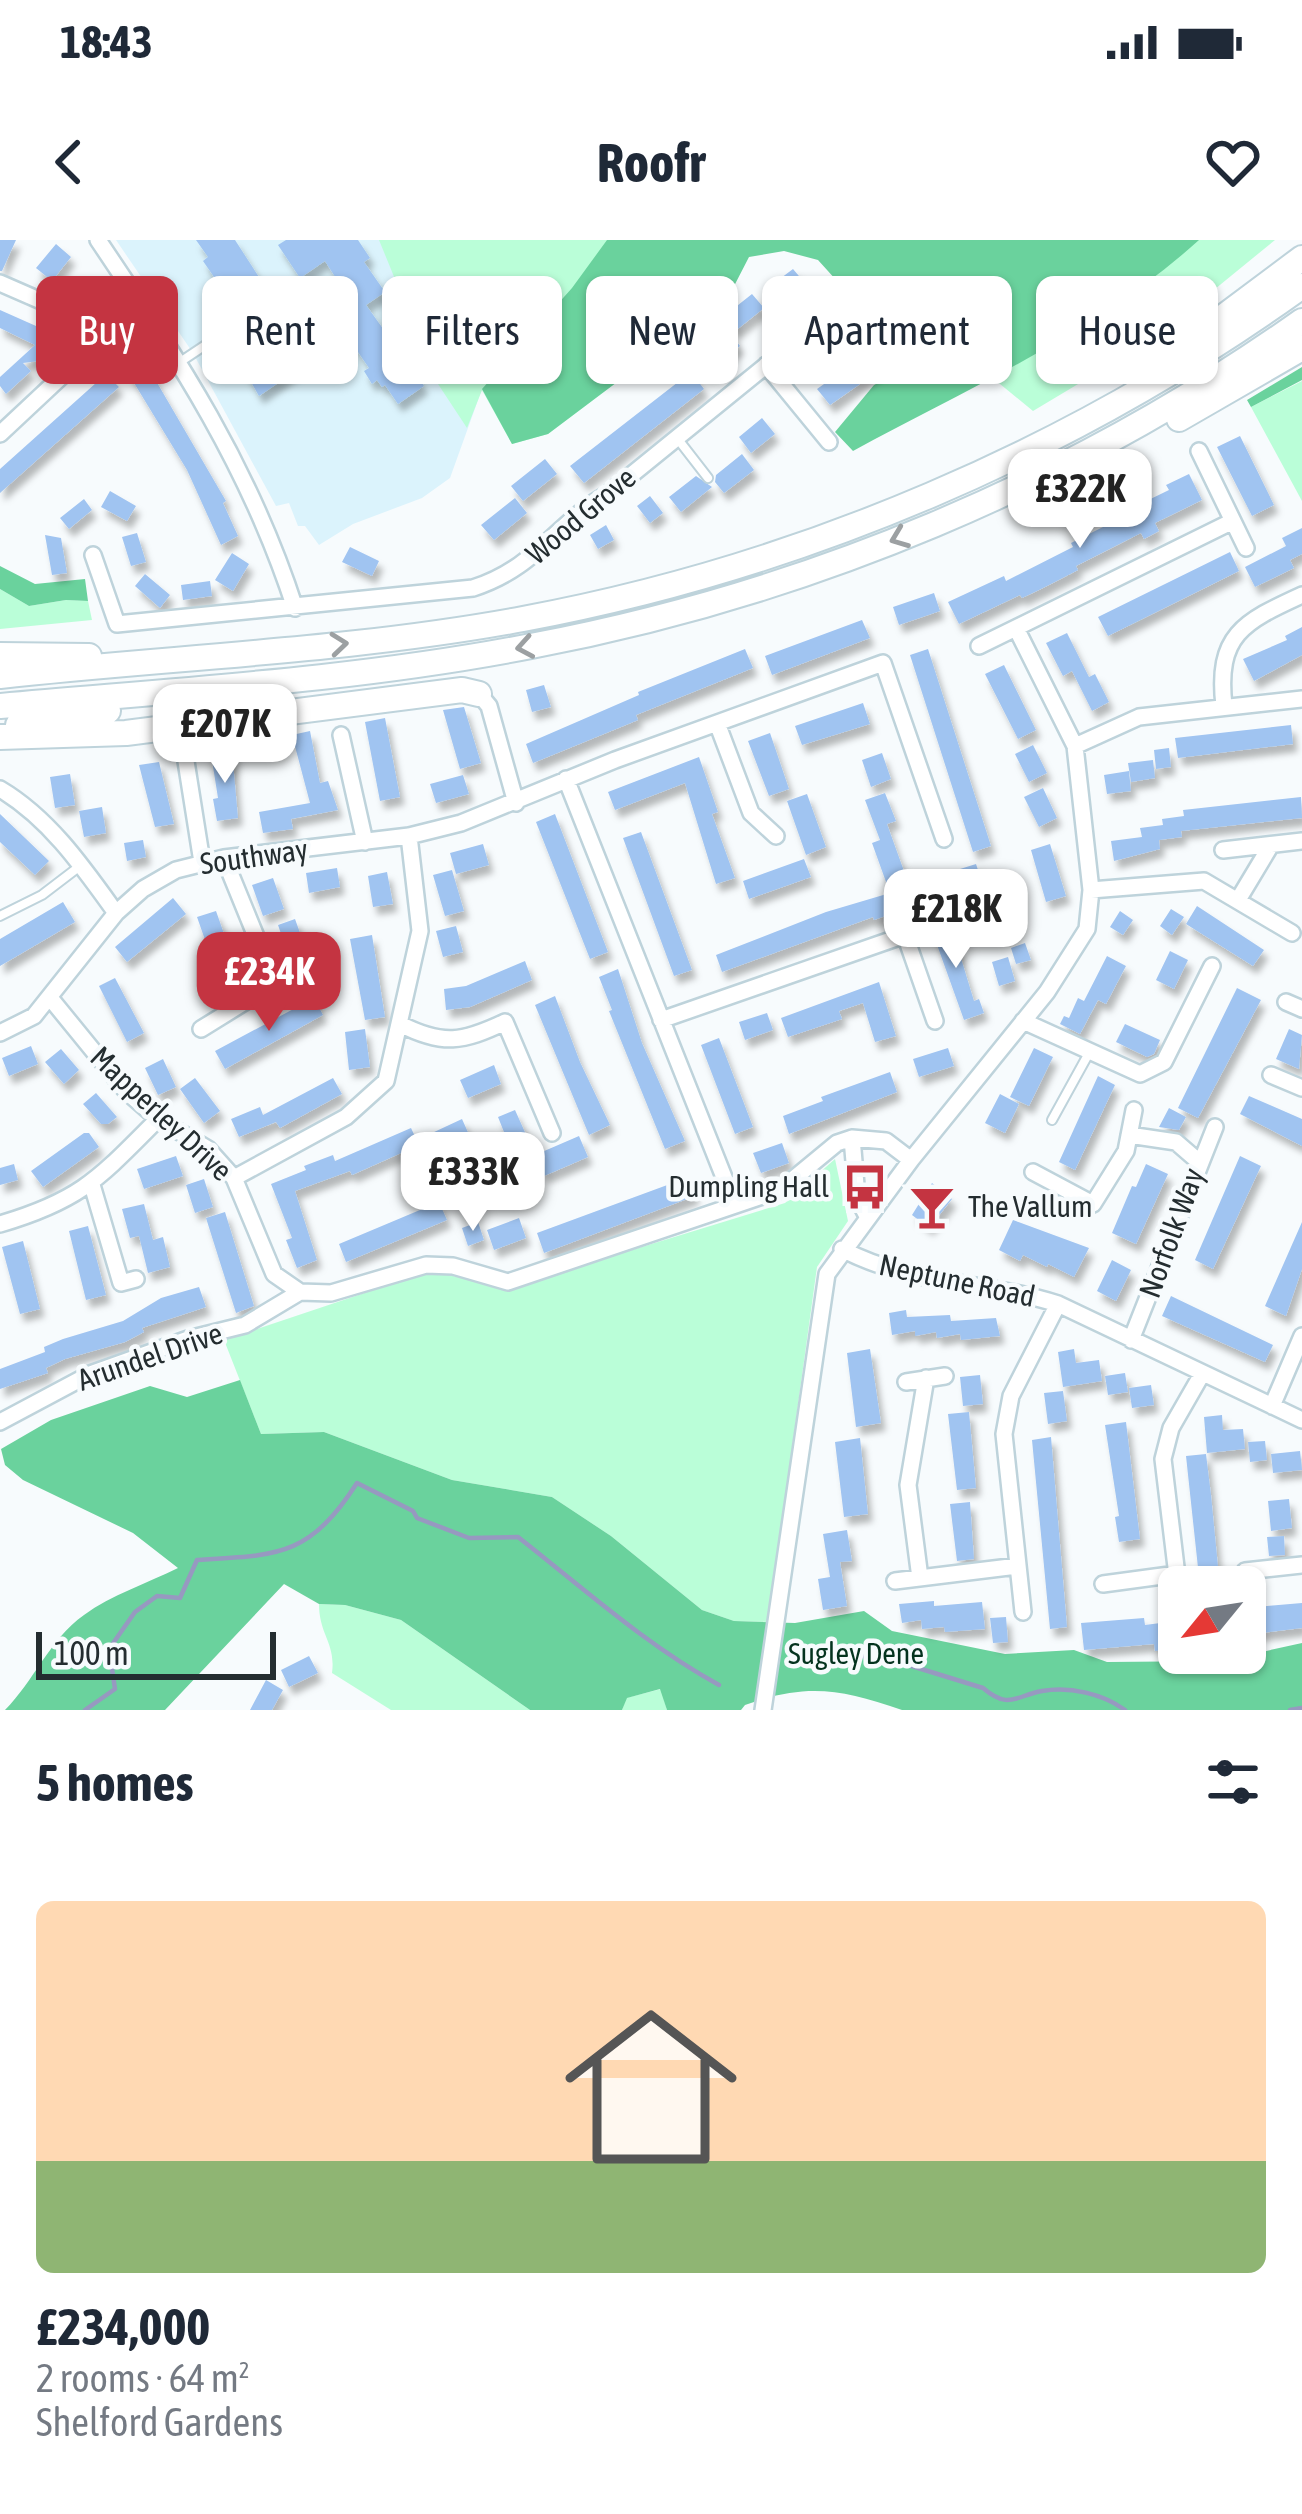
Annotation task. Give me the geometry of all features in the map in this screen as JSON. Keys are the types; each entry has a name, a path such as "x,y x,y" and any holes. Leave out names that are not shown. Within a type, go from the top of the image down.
{"highway":[{"path":"1142,390 1203,332 1302,259"},
{"path":"0,676 417,635 524,619 668,585 822,537 994,467 1142,390 1302,286"},
{"path":"1006,493 1156,414 1243,363 1302,321"},
{"path":"0,706 422,663 529,647 633,624 829,565 1120,451 1302,348"},
{"path":"0,655 62,653 139,661"},
{"path":"0,728 106,711 179,689"},
{"path":"0,737 126,733 462,690 479,694"}],"street":[{"path":"98,240 122,276"},
{"path":"0,283 36,299"},
{"path":"178,359 263,516 295,608"},
{"name":"Wood Grove","path":"93,555 117,624 472,588 495,581 533,558 578,510 609,493 772,360 830,442"},
{"path":"0,434 54,384"},
{"path":"1198,451 1246,548"},
{"path":"979,646 1233,521"},
{"path":"1224,706 1220,675 1224,652 1244,624 1302,595"},
{"path":"842,1250 1047,992 1087,929 1091,890 1075,746 1016,628"},
{"name":"Southway","path":"0,1034 34,1016 116,913 143,889 176,870 224,858 409,836 460,824 566,779 883,663 944,839"},
{"path":"479,694 489,706 516,803"},
{"path":"1075,746 1139,717 1302,699"},
{"path":"716,723 751,813 776,836"},
{"path":"341,735 365,842"},
{"path":"184,755 202,862"},
{"path":"566,779 735,1205"},
{"path":"0,789 41,821 116,913"},
{"path":"234,1178 346,1117 386,1081 420,931 409,836"},
{"path":"1223,850 1302,841"},
{"path":"1238,900 1271,844"},
{"path":"224,858 275,983"},
{"path":"1091,890 1204,880 1297,935"},
{"path":"662,1020 905,935 934,1022"},
{"path":"201,1029 303,966"},
{"path":"1023,1022 1140,1074 1164,1062 1211,966"},
{"name":"Mapperley Drive","path":"51,999 113,1076 158,1119 208,1149 234,1178 274,1274 300,1292"},
{"path":"400,1024 423,1035 453,1040 470,1039 505,1022 552,1133"},
{"path":"1271,1075 1302,1088"},
{"path":"543,1112 563,1103"},
{"path":"1033,1172 1094,1204 1126,1151 1134,1110"},
{"path":"0,1223 60,1204 92,1185 158,1119"},
{"name":"Norfolk Way","path":"1131,1340 1215,1127"},
{"path":"1129,1135 1176,1142 1198,1161"},
{"path":"300,1292 331,1293 426,1264 453,1266 508,1282 780,1190 837,1143 852,1138 886,1141 910,1160"},
{"path":"852,1138 857,1198 867,1216"},
{"path":"92,1185 121,1283 136,1279"},
{"name":"Neptune Road","path":"763,1710 824,1286 842,1250 891,1272 1021,1292 1058,1304 1302,1420"},
{"name":"Arundel Drive","path":"0,1423 90,1374 188,1339 244,1325 300,1292"},
{"path":"1023,1612 1004,1434 1011,1396 1058,1304"},
{"path":"1271,1406 1302,1336"},
{"path":"1176,1566 1163,1459 1171,1428 1202,1374"},
{"path":"906,1382 945,1376"},
{"path":"920,1578 908,1484 926,1378"},
{"path":"1266,1568 1302,1564"},
{"path":"895,1581 1018,1566"},
{"path":"1103,1584 1158,1577"}],"lane":[{"path":"180,362 202,347"},
{"path":"677,438 708,478"},
{"path":"0,916 42,895 81,865"},
{"path":"1052,1120 1090,1052"}],"shaded area":[{"path":"116,240 607,240 562,294 562,276 382,276 382,384 486,384 450,478 422,498 353,524 319,545 305,526 298,526 289,503 276,506 210,384 358,384 358,276 202,276 202,370 178,331 178,276 141,276"}],"green space":[{"path":"379,240 733,240 707,276 586,276 586,384 614,384 548,434 512,444 482,390 467,428 438,384 562,384 562,276 394,276"},
{"path":"607,240 1199,240 1156,276 1036,276 1036,353 1012,367 1012,276 832,276 818,260 784,251 749,257 738,278 586,276 586,384 614,384 548,434 512,444 482,389 486,384 562,384 562,299"},
{"path":"825,240 1275,240 1218,287 1218,276 1036,276 1036,384 1078,384 1033,411 1000,384 1012,384 1012,276 869,276"},
{"path":"1302,367 1302,380 1251,407 1247,400"},
{"path":"1302,381 1302,501 1251,407"},
{"path":"980,384 853,451 835,432 874,385"},
{"path":"0,566 35,584 85,579 88,601 29,606 0,589"},
{"path":"0,589 29,606 88,601 92,620 0,629"},
{"path":"835,1159 848,1221 817,1267 768,1622 734,1621 702,1610 611,1536 552,1497 452,1480 324,1432 261,1434 224,1340 430,1271 508,1288 785,1203"},
{"name":"Sugley Dene","path":"240,1380 261,1434 324,1432 452,1480 552,1497 611,1536 702,1610 734,1621 795,1623 864,1611 892,1631 1005,1654 1074,1650 1107,1662 1158,1662 1158,1674 1266,1674 1266,1651 1302,1643 1302,1710 902,1710 860,1697 806,1691 767,1698 741,1710 667,1710 660,1689 627,1698 622,1710 530,1710 401,1620 345,1605 319,1604 284,1584 165,1710 5,1710 61,1636 84,1615 178,1568 133,1533 23,1480 5,1465 1,1449 51,1420 150,1386 187,1397"},
{"path":"319,1604 345,1605 401,1620 530,1710 391,1710 332,1673"},
{"path":"661,1689 667,1710 622,1710 626,1698"}],"building":[{"path":"0,240 16,240 2,271 0,271"},
{"path":"196,240 235,240 258,276 213,276 203,261 208,257"},
{"path":"286,240 358,240 370,258 364,262 382,288 382,294 366,305 382,327 382,384 424,386 398,404 385,385 382,387 377,380 372,384 364,371 369,368 358,352 358,276 335,276 325,261 299,276 278,245"},
{"path":"56,244 71,257 56,276 46,276 36,268"},
{"path":"752,294 762,310 738,329 738,305"},
{"path":"0,310 36,326 36,361 23,363 31,371 6,394 0,377 35,345 0,328"},
{"path":"95,384 119,387 0,493 0,469"},
{"path":"135,384 158,384 226,501 238,536 221,545 187,470"},
{"path":"252,384 277,384 259,396"},
{"path":"676,384 700,384 704,389 584,483 570,466"},
{"path":"824,384 860,384 830,405 817,389"},
{"path":"762,418 775,434 751,453 739,437"},
{"path":"1240,436 1274,505 1252,516 1217,447"},
{"path":"742,454 754,470 724,493 715,482 716,475"},
{"path":"545,459 557,474 523,501 511,486"},
{"path":"1189,474 1202,500 1155,523 1159,531 1144,539 1141,533 1043,588 959,624 948,602 1004,576 1006,581 1073,547 1071,543 1131,513 1130,509"},
{"path":"696,476 712,487 681,512 669,497"},
{"path":"110,491 136,506 127,521 101,507"},
{"path":"650,496 663,513 650,523 637,506"},
{"path":"515,498 527,513 494,540 481,525"},
{"path":"84,499 92,510 69,529 60,518"},
{"path":"606,525 614,540 598,549 590,535"},
{"path":"1302,528 1302,554 1290,560 1294,568 1255,587 1245,567 1286,546 1282,538"},
{"path":"137,533 146,562 131,566 122,537"},
{"path":"45,535 61,538 67,573 52,575"},
{"path":"350,547 379,561 372,576 342,562"},
{"path":"1230,552 1239,571 1108,636 1098,617"},
{"path":"232,553 249,564 233,591 215,580"},
{"path":"145,574 170,595 160,608 135,586"},
{"path":"210,581 212,596 183,600 181,585"},
{"path":"934,593 940,611 899,625 893,607"},
{"path":"862,620 870,638 772,675 765,656"},
{"path":"1302,627 1302,655 1254,681 1243,659 1287,640 1285,636"},
{"path":"1067,633 1089,677 1095,674 1109,702 1092,711 1072,671 1063,676 1046,643"},
{"path":"745,649 753,668 533,763 526,744"},
{"path":"928,649 991,846 973,852 910,655"},
{"path":"1004,665 1036,730 1018,739 985,674"},
{"path":"544,685 551,707 532,712 526,690"},
{"path":"863,703 870,724 802,745 795,726"},
{"path":"464,707 481,763 460,769 443,710"},
{"path":"385,718 400,797 380,801 365,722"},
{"path":"1291,725 1293,744 1178,758 1175,738"},
{"path":"310,731 320,783 328,781 338,810 291,819 293,829 263,833 259,812 310,803 292,735"},
{"path":"770,733 789,789 769,796 748,741"},
{"path":"1033,745 1047,773 1029,782 1015,754"},
{"path":"1169,748 1171,767 1156,769 1154,750"},
{"path":"232,751 238,818 217,821 211,754"},
{"path":"882,753 891,779 871,787 862,760"},
{"path":"699,757 718,812 712,814 735,878 716,884 685,783 615,810 608,792"},
{"path":"1153,760 1155,778 1131,782 1128,763"},
{"path":"159,762 174,824 155,827 139,765"},
{"path":"1129,771 1131,791 1107,794 1104,775"},
{"path":"70,774 75,805 55,808 50,777"},
{"path":"463,775 469,794 436,803 430,784"},
{"path":"1043,788 1057,818 1039,827 1024,797"},
{"path":"885,793 896,821 887,824 909,885 976,864 982,882 722,972 716,955 890,893 872,843 880,840 865,800"},
{"path":"807,794 826,847 806,855 787,801"},
{"path":"1301,797 1302,818 1181,831 1182,837 1159,840 1160,849 1114,861 1111,841 1142,837 1140,828 1163,825 1162,819 1184,816 1183,810"},
{"path":"102,807 106,833 84,837 79,811"},
{"path":"0,814 49,861 35,875 0,842"},
{"path":"555,814 608,952 590,959 536,822"},
{"path":"641,832 692,970 674,976 623,838"},
{"path":"143,840 146,857 127,861 124,843"},
{"path":"483,844 489,865 456,874 450,853"},
{"path":"1050,844 1066,896 1046,902 1031,850"},
{"path":"804,859 811,877 749,899 743,881"},
{"path":"337,868 340,887 309,893 306,873"},
{"path":"452,870 464,911 445,916 433,875"},
{"path":"387,872 393,904 373,907 368,876"},
{"path":"273,878 284,909 263,916 252,885"},
{"path":"173,898 186,914 127,962 115,947"},
{"path":"63,902 75,922 0,966 0,939"},
{"path":"1197,906 1264,950 1253,966 1186,924"},
{"path":"1171,909 1184,917 1172,935 1160,926"},
{"path":"216,911 229,948 210,954 197,917"},
{"path":"1120,911 1133,920 1123,935 1110,927"},
{"path":"295,919 308,955 290,960 278,925"},
{"path":"950,922 974,1001 979,999 984,1013 964,1020 931,928"},
{"path":"456,926 463,952 443,957 436,931"},
{"path":"372,935 385,1017 365,1020 350,939"},
{"path":"1025,943 1031,960 1016,964 1011,948"},
{"path":"1170,951 1188,960 1174,989 1156,980"},
{"path":"1107,956 1126,966 1106,1004 1098,1000 1080,1034 1060,1024 1064,1016 1069,1018 1078,998 1084,1001"},
{"path":"1008,957 1015,981 999,986 992,962"},
{"path":"525,961 532,980 470,1007 446,1010 444,989 466,986"},
{"path":"221,966 228,985 206,993 199,974"},
{"path":"618,969 642,1043 685,1141 665,1149 599,977"},
{"path":"115,978 144,1033 127,1042 99,986"},
{"path":"879,982 896,1036 875,1042 863,1003 839,1011 842,1019 788,1037 781,1018"},
{"path":"1237,988 1261,1000 1198,1118 1178,1108"},
{"path":"555,996 610,1125 589,1135 535,1005"},
{"path":"314,998 323,1015 225,1069 215,1051"},
{"path":"767,1013 773,1030 745,1040 739,1022"},
{"path":"1125,1024 1160,1040 1154,1054 1147,1057 1116,1042"},
{"path":"365,1029 370,1067 349,1070 345,1032"},
{"path":"1289,1029 1302,1035 1299,1069 1276,1059"},
{"path":"719,1038 753,1127 735,1134 701,1045"},
{"path":"31,1046 38,1064 9,1076 2,1058"},
{"path":"948,1048 954,1066 919,1077 913,1059"},
{"path":"1034,1048 1053,1057 1029,1106 1010,1097"},
{"path":"61,1049 79,1070 64,1084 45,1062"},
{"path":"163,1059 176,1087 158,1095 145,1068"},
{"path":"494,1065 501,1084 468,1098 460,1080"},
{"path":"890,1072 897,1092 789,1134 783,1116"},
{"path":"1098,1076 1115,1085 1075,1170 1059,1162"},
{"path":"195,1078 220,1111 204,1123 180,1089"},
{"path":"333,1078 342,1094 280,1128 276,1122 239,1137 231,1119 260,1107 263,1115"},
{"path":"96,1093 117,1117 108,1124 101,1124 83,1104"},
{"path":"1000,1094 1019,1104 1005,1133 985,1123"},
{"path":"1249,1096 1302,1119 1302,1146 1240,1114"},
{"path":"1169,1108 1186,1117 1179,1130 1159,1127"},
{"path":"515,1110 528,1139 510,1147 498,1117"},
{"path":"462,1119 471,1139 440,1152 432,1133"},
{"path":"411,1128 419,1145 352,1175 350,1171 295,1191 317,1260 297,1268 286,1240 292,1238 271,1184 306,1170 304,1166 333,1155 335,1161"},
{"path":"84,1133 99,1147 43,1187 31,1171"},
{"path":"579,1136 588,1157 544,1176 535,1155"},
{"path":"782,1143 789,1163 761,1173 753,1153"},
{"path":"176,1156 183,1176 144,1189 137,1169"},
{"path":"1240,1156 1261,1166 1213,1269 1195,1260"},
{"path":"14,1164 18,1180 0,1185 0,1168"},
{"path":"1146,1164 1168,1174 1136,1244 1112,1233"},
{"path":"689,1177 695,1196 544,1253 537,1233"},
{"path":"204,1179 213,1207 195,1213 186,1185"},
{"name":"The Vallum","path":"932,1183 952,1199 929,1228 912,1215"},
{"path":"439,1202 447,1220 346,1262 339,1244"},
{"path":"144,1204 153,1240 163,1237 170,1267 148,1273 139,1236 130,1238 122,1209"},
{"path":"225,1212 254,1306 236,1313 206,1218"},
{"path":"519,1218 526,1238 494,1250 487,1230"},
{"path":"1013,1220 1089,1248 1074,1277 999,1250"},
{"path":"478,1222 484,1240 468,1246 462,1228"},
{"path":"1302,1222 1302,1269 1286,1316 1265,1306"},
{"path":"88,1226 106,1295 86,1300 69,1231"},
{"path":"23,1241 40,1309 20,1314 2,1247"},
{"path":"1112,1260 1131,1270 1116,1301 1097,1291"},
{"path":"199,1287 206,1307 142,1328 144,1332 125,1342 65,1359 46,1368 48,1373 0,1389 0,1369 45,1352 44,1347 63,1339 123,1321 161,1298"},
{"path":"1171,1296 1273,1345 1265,1362 1162,1316"},
{"path":"906,1310 907,1317 950,1315 951,1321 996,1318 1000,1336 961,1340 960,1334 937,1338 936,1332 892,1335 889,1313"},
{"path":"870,1349 881,1423 856,1427 847,1353"},
{"path":"1074,1349 1076,1363 1099,1360 1102,1381 1063,1387 1058,1352"},
{"path":"1125,1373 1128,1392 1108,1395 1105,1376"},
{"path":"980,1375 983,1404 963,1406 960,1377"},
{"path":"1151,1385 1154,1405 1132,1408 1129,1388"},
{"path":"1063,1391 1067,1421 1048,1424 1044,1393"},
{"path":"969,1412 976,1488 957,1490 948,1414"},
{"path":"1222,1415 1223,1430 1243,1429 1245,1449 1207,1453 1204,1417"},
{"path":"1126,1422 1140,1539 1119,1542 1105,1425"},
{"path":"1051,1437 1067,1627 1050,1629 1032,1440"},
{"path":"860,1438 868,1514 844,1517 835,1442"},
{"path":"1265,1441 1267,1460 1250,1462 1248,1442"},
{"path":"1300,1451 1302,1470 1273,1473 1271,1454"},
{"path":"1206,1454 1218,1566 1199,1566 1186,1456"},
{"path":"1289,1499 1292,1528 1271,1531 1268,1501"},
{"path":"970,1502 974,1559 957,1561 950,1504"},
{"path":"847,1530 852,1561 840,1562 847,1606 823,1610 818,1579 830,1577 823,1534"},
{"path":"1284,1536 1285,1555 1269,1556 1267,1537"},
{"path":"934,1601 934,1606 982,1602 985,1629 945,1632 944,1627 922,1629 921,1620 902,1623 899,1604"},
{"path":"1302,1603 1302,1628 1266,1632 1266,1606"},
{"path":"1006,1617 1008,1642 993,1643 990,1618"},
{"path":"1144,1618 1145,1625 1158,1623 1158,1651 1154,1644 1084,1650 1081,1623"},
{"path":"309,1656 318,1673 289,1687 281,1670"},
{"path":"266,1680 283,1690 272,1710 250,1710"}],"waterway":[{"path":"85,1710 115,1689 109,1649 135,1612 157,1596 180,1598 197,1560 271,1553 307,1539 357,1483 413,1511 417,1518 469,1538 518,1537 640,1634 719,1685"},
{"path":"809,1658 879,1656 983,1688 1006,1700 1064,1690 1096,1696 1125,1710"},
{"path":"1290,1710 1302,1708"}],"place":[{"name":"Dumpling Hall","path":"865,1187"},
{"name":"The Vallum","path":"932,1207"}]}
